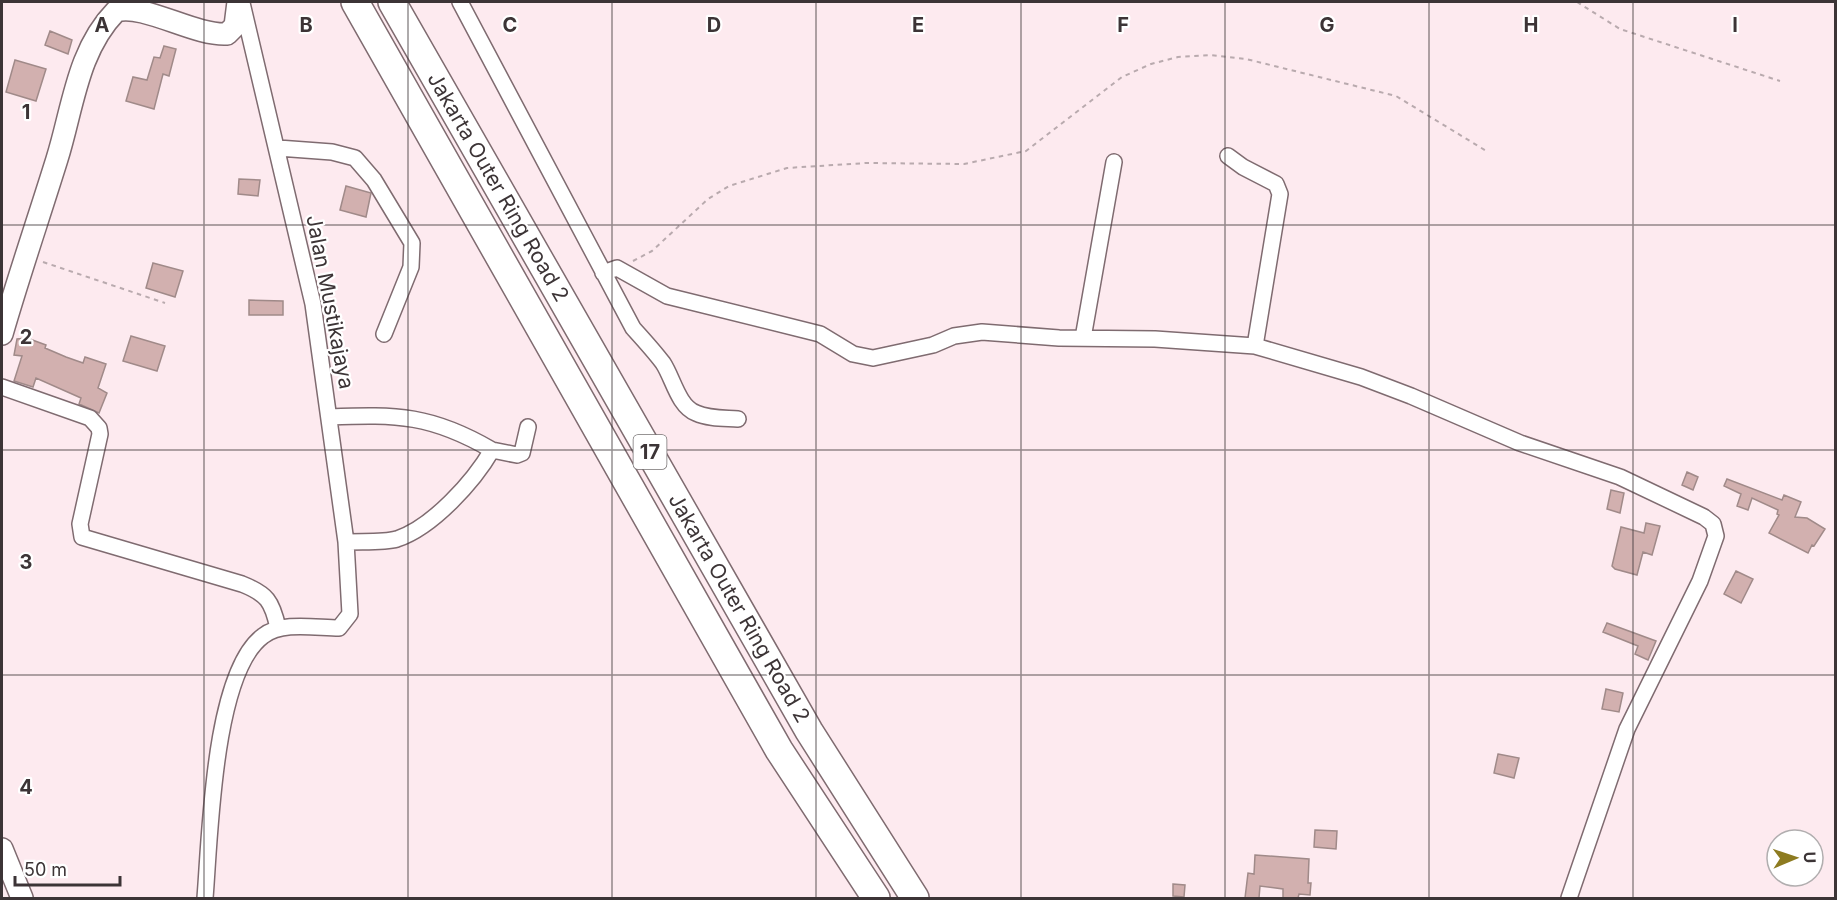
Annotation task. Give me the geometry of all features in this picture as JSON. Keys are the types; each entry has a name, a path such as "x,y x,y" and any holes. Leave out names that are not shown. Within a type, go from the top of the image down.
{"highway":[{"name":"Jakarta Outer Ring Road 2","path":"355,2 779,750 876,898"},
{"name":"Jakarta Outer Ring Road 2","path":"392,2 809,731 915,898"}],"street":[{"name":"Jalan Mustikajaya","path":"239,2 278,148 313,304 346,542 350,614 339,628 278,628"},
{"path":"2,334 69,120 77,80 88,52 111,17 116,11 131,10 211,33 227,34 235,26 239,2"},
{"path":"460,2 610,270 633,328 664,364 684,402 697,414 738,419"},
{"path":"278,148 332,152 354,158 374,180 412,243 411,267 384,334"},
{"path":"1228,156 1243,167 1276,184 1280,194 1255,346"},
{"path":"1083,338 1114,162"},
{"path":"610,270 667,297 820,334 853,354 873,358 897,355 968,333 1155,339 1255,346 1361,377 1450,411 1520,443 1620,477 1713,524 1716,536 1700,581 1627,729 1569,898"},
{"path":"2,387 90,418 99,428 100,434 80,524 82,537 242,584 260,591 270,602 278,628 263,635 237,669 217,759 205,898"},
{"path":"330,417 389,415 430,421 464,433 492,450 518,455 522,453 528,427"},
{"path":"346,542 395,540 432,519 480,471 492,450"},
{"path":"2,849 22,898"}],"path":[{"path":"1577,2 1620,29 1780,81"},
{"path":"610,270 652,251 708,199 729,186 787,168 866,164 964,164 1026,151 1122,77 1151,64 1178,57 1210,56 1246,59 1396,96 1488,152"},
{"path":"26,256 165,303"}],"building":[{"path":"50,31 72,40 68,54 45,45"},
{"path":"164,46 176,49 169,76 163,74 154,109 126,101 133,77 147,80 154,57 160,58"},
{"path":"15,60 46,69 36,101 6,92"},
{"path":"239,179 260,180 258,196 238,194"},
{"path":"346,186 371,193 366,217 340,210"},
{"path":"153,263 183,271 175,297 146,288"},
{"path":"249,300 283,301 283,315 249,315"},
{"path":"131,336 165,346 157,371 123,361"},
{"path":"27,338 83,363 85,357 106,364 98,388 107,393 99,413 79,404 81,398 36,378 33,387 14,381 22,356 14,355 17,339"},
{"path":"1687,472 1698,477 1693,490 1682,485"},
{"path":"1727,479 1782,500 1784,495 1801,502 1795,517 1807,518 1825,529 1808,553 1769,533 1779,515 1778,510 1752,498 1748,510 1737,506 1741,494 1724,486"},
{"path":"1611,490 1624,493 1620,513 1607,509"},
{"path":"1646,523 1660,526 1652,555 1643,552 1637,575 1615,569 1612,566 1621,527 1644,533"},
{"path":"1736,571 1753,579 1741,603 1724,594"},
{"path":"1607,623 1656,641 1648,660 1635,654 1638,646 1603,632"},
{"path":"1606,689 1623,693 1619,712 1602,709"},
{"path":"1498,754 1519,758 1514,778 1494,773"},
{"path":"1315,830 1337,831 1336,849 1314,847"},
{"path":"1255,855 1309,859 1310,895 1299,894 1298,898 1283,898 1283,889 1260,886 1259,898 1245,898 1248,873 1254,874"},
{"path":"1173,884 1185,885 1184,897 1173,896"}]}
